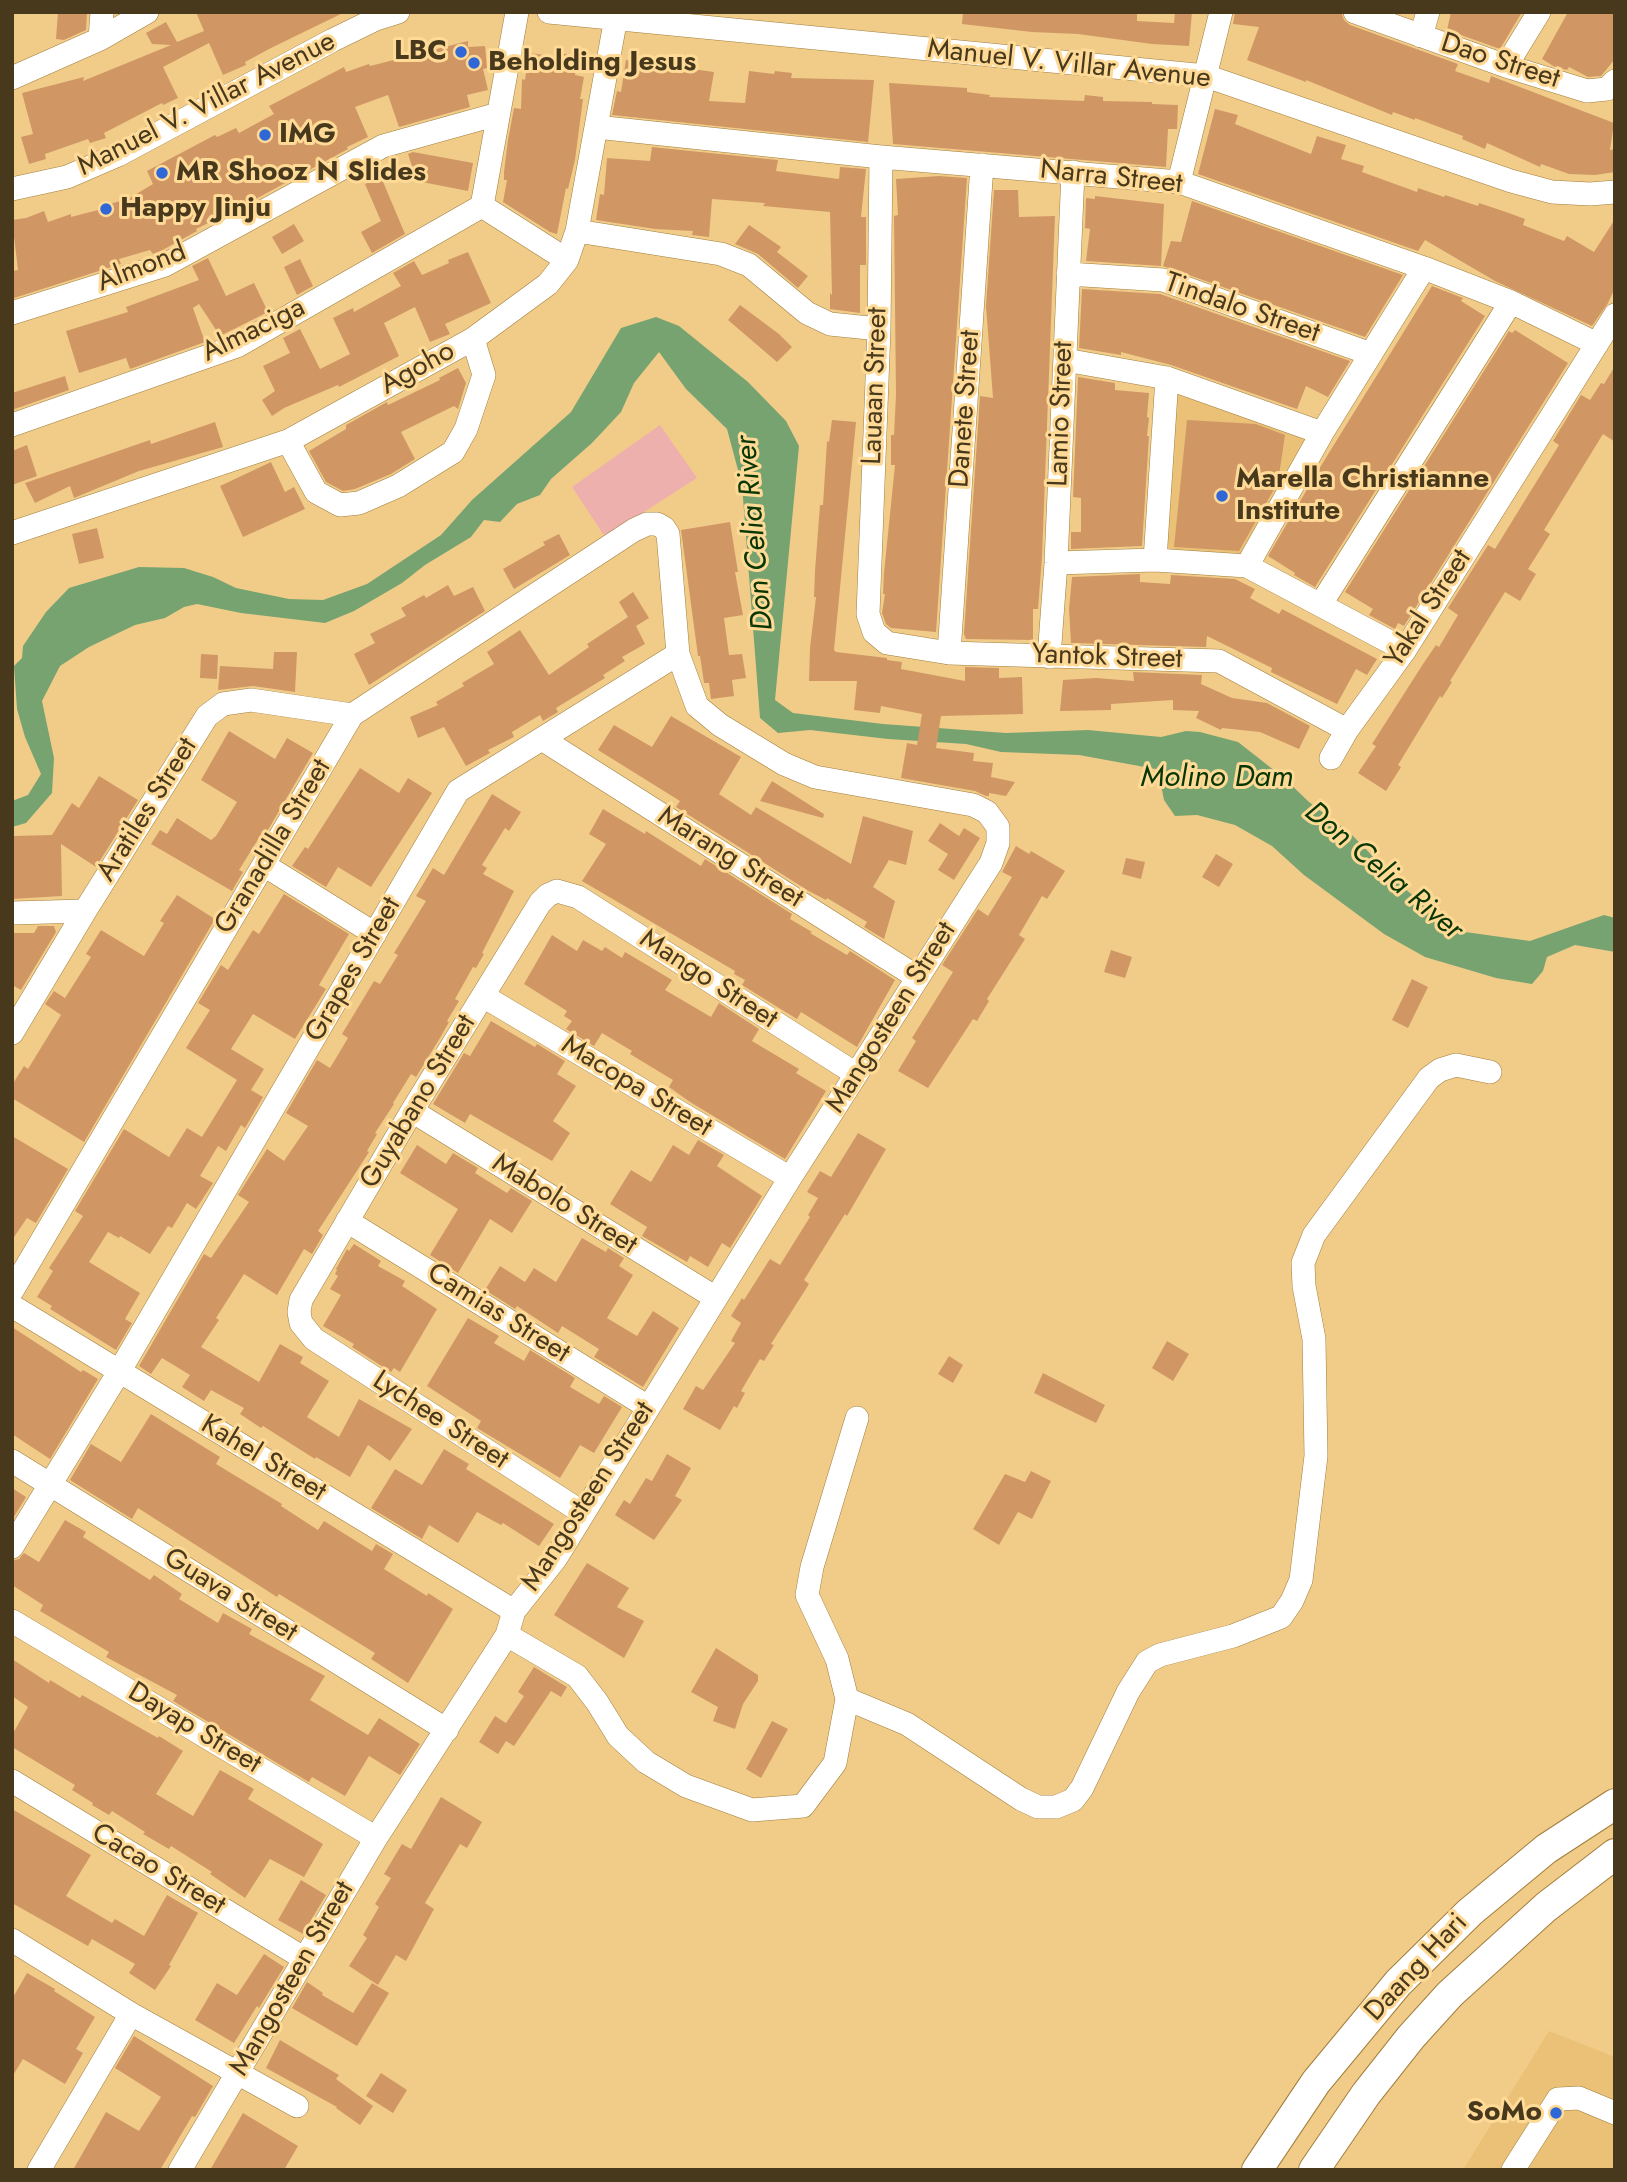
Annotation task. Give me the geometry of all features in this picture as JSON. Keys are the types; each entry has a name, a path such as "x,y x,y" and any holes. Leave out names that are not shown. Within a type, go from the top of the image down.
{"main road":[{"name":"Daang Hari","path":"1257,2170 1316,2082 1398,1983 1470,1912 1508,1880 1546,1849 1615,1804"},
{"name":"Daang Hari","path":"1314,2170 1366,2094 1411,2037 1450,1994 1546,1907 1615,1854"}],"street":[{"path":"100,39 102,12"},
{"path":"12,78 100,39 147,12"},
{"name":"Manuel V. Villar Avenue","path":"12,189 67,177 118,155 333,40 376,19 398,12"},
{"path":"517,12 482,206 567,260"},
{"name":"Manuel V. Villar Avenue","path":"548,12 617,15 1206,76 1511,181 1552,192 1615,192"},
{"path":"1179,181 1221,12"},
{"name":"Dao Street","path":"1355,12 1506,66 1587,91 1611,85"},
{"path":"1421,36 1428,12"},
{"path":"1506,66 1539,12"},
{"name":"Agoho","path":"12,533 288,441 473,340 548,284 567,260 578,231 617,15"},
{"name":"Almond","path":"12,313 165,265 383,146 498,114"},
{"name":"Narra Street","path":"596,127 881,157 1179,181 1424,268 1511,302 1597,344"},
{"name":"Lauaan Street","path":"868,614 879,329 881,157"},
{"name":"Danete Street","path":"950,653 982,165"},
{"name":"Lamio Street","path":"1049,657 1056,563 1073,172"},
{"name":"Almaciga","path":"12,425 237,346 482,206"},
{"path":"578,231 721,254 749,265 807,313 830,324 879,329"},
{"path":"1247,566 1322,433 1424,268"},
{"name":"Tindalo Street","path":"1068,274 1163,280 1371,354"},
{"path":"1321,604 1511,302"},
{"name":"Yakal Street","path":"1331,758 1347,730 1405,650 1615,315"},
{"path":"288,441 316,492 340,505 359,503 398,486 453,452 466,429 484,375 473,340"},
{"path":"1065,360 1167,378 1322,433"},
{"path":"1155,560 1167,378"},
{"name":"Granadilla Street","path":"12,1291 352,715 646,524 657,524 668,534 678,654"},
{"path":"1056,563 1155,560 1247,566 1405,650"},
{"name":"Yantok Street","path":"868,614 874,632 887,643 950,653 1219,661 1347,730"},
{"name":"Grapes Street","path":"12,1547 119,1372 458,791 678,654"},
{"name":"Mangosteen Street","path":"180,2170 376,1838 507,1635 514,1611 556,1558 790,1178 991,863 998,843 998,827 988,812 973,804 816,777 784,764 720,725 697,706 678,654"},
{"name":"Aratiles Street","path":"12,1033 207,716 223,704 251,700 352,715"},
{"name":"Marang Street","path":"542,739 917,977"},
{"path":"264,865 375,934"},
{"name":"Guyabano Street","path":"301,1323 301,1300 412,1111 540,903 557,891"},
{"name":"Mango Street","path":"557,891 578,897 856,1074"},
{"path":"12,913 85,911"},
{"name":"Macopa Street","path":"483,996 790,1178"},
{"path":"847,1699 907,1724 1021,1799 1038,1807 1056,1807 1073,1800 1083,1788 1128,1692 1147,1662 1160,1655 1233,1636 1281,1617 1301,1580 1316,1456 1314,1339 1304,1286 1303,1263 1314,1235 1429,1078 1440,1070 1456,1065 1490,1072"},
{"name":"Mabolo Street","path":"412,1111 716,1298"},
{"name":"Camias Street","path":"347,1221 648,1407"},
{"name":"Kahel Street","path":"12,1306 514,1611"},
{"name":"Lychee Street","path":"301,1323 314,1339 583,1513"},
{"path":"507,1635 577,1676 618,1736 646,1762 686,1786 752,1810 803,1806 835,1763 847,1699 838,1659 807,1594 812,1567 858,1418"},
{"name":"Guava Street","path":"12,1461 447,1730"},
{"name":"Dayap Street","path":"12,1620 376,1838"},
{"name":"Cacao Street","path":"12,1781 304,1959"},
{"path":"16,1950 297,2106"},
{"path":"39,2170 131,2014"},
{"path":"1513,2170 1558,2099 1579,2098 1615,2113"}],"shaded area":[{"name":"Marella Christianne Institute","path":"1171,384 1316,436 1246,561 1158,556"},
{"path":"660,425 697,478 605,537 572,487"},
{"name":"SoMo","path":"1549,2031 1615,2057 1615,2170 1463,2170"}],"water":[{"name":"Molino Dam","path":"656,317 679,326 748,382 786,421 799,446 775,700 793,713 883,724 1006,733 1088,730 1161,737 1186,731 1238,742 1350,833 1404,888 1440,918 1465,932 1530,941 1604,915 1615,918 1615,952 1575,945 1547,957 1543,971 1532,984 1496,978 1425,957 1384,934 1304,875 1272,846 1235,825 1197,815 1175,816 1164,800 1161,770 1079,755 1001,752 966,744 810,730 778,733 760,718 742,485 727,429 686,389 659,352 634,383 621,412 592,443 551,479 540,495 517,504 500,522 484,520 471,537 354,611 325,623 241,613 197,604 184,607 165,618 135,625 89,647 60,666 42,701 54,758 52,793 26,823 12,827 12,801 28,795 41,774 25,737 17,709 14,666 22,658 23,646 46,612 69,588 139,567 184,568 236,588 289,599 323,600 367,584 441,535 472,500 571,412 621,328"}],"building":[{"path":"58,12 87,13 86,30 64,40 56,39"},
{"path":"196,12 345,12 223,75 209,43 163,67 178,98 163,105 162,103 104,133 106,138 90,143 88,139 45,154 46,159 29,164 21,137 33,134 22,93 84,77 83,81 171,45 152,44 146,33 166,22 177,42 204,31"},
{"path":"963,12 1137,12 1137,21 1174,23 1175,12 1192,12 1189,46 962,24"},
{"path":"1235,12 1341,12 1350,25 1458,64 1455,71 1489,83 1491,76 1614,123 1610,150 1615,149 1615,172 1595,175 1569,174 1541,164 1540,167 1487,143 1485,149 1462,139 1463,136 1415,118 1393,112 1392,115 1306,80 1247,60 1259,27 1233,24"},
{"path":"1451,12 1522,12 1500,49 1447,30"},
{"path":"1568,12 1615,12 1615,59 1601,76 1588,77 1569,67 1567,70 1555,67 1542,59"},
{"path":"468,41 468,47 485,46 487,68 483,69 488,90 467,95 470,107 399,127 388,95 355,107 368,137 347,147 348,149 196,229 197,231 159,252 153,254 150,250 119,259 121,264 14,298 12,271 18,270 12,220 44,211 48,222 71,214 71,217 102,209 102,206 128,199 153,184 147,171 215,135 217,137 236,128 239,133 274,114 269,106 344,67 346,72"},
{"path":"529,53 559,57 560,53 578,56 575,75 584,77 575,160 568,189 566,188 557,234 503,202 507,180 504,180 504,172 508,140 514,108 521,109 522,79 525,80"},
{"path":"626,60 714,72 709,101 745,103 749,71 792,73 791,78 874,80 868,142 612,115 617,91 621,92"},
{"path":"889,83 967,88 967,92 990,95 989,97 1084,101 1085,95 1103,97 1103,101 1178,105 1177,129 1168,129 1166,167 893,144"},
{"path":"1215,109 1238,115 1235,124 1311,154 1317,136 1346,145 1341,159 1364,166 1362,172 1417,192 1418,188 1506,212 1525,219 1523,225 1564,241 1567,236 1594,252 1615,219 1615,288 1608,303 1592,326 1495,281 1425,240 1418,251 1198,174"},
{"path":"652,147 778,160 776,171 839,179 840,167 866,169 861,217 866,217 866,265 860,265 860,313 830,309 830,212 712,199 709,237 692,235 693,231 655,229 596,220 600,194 604,195 607,158 650,161"},
{"path":"413,152 473,163 468,191 417,181 408,154"},
{"path":"939,176 967,178 936,632 891,628 886,624 882,613 895,465 891,465 891,435 894,435 896,395 896,179"},
{"path":"381,177 405,234 372,253 361,232 381,221 365,184"},
{"path":"994,190 1018,190 1019,217 1055,216 1042,557 1038,609 1033,609 1033,640 966,639 964,634 980,396 993,398 986,306"},
{"path":"1095,196 1164,204 1161,266 1086,261 1090,229 1085,228 1086,198 1095,199"},
{"path":"1192,201 1403,275 1365,337 1163,266 1171,241 1181,242"},
{"path":"294,224 304,241 282,254 272,237"},
{"path":"749,225 781,247 777,252 808,276 798,288 758,254 735,244"},
{"path":"468,252 491,303 445,324 450,334 430,342 415,307 384,323 399,356 339,387 338,385 284,408 272,416 262,400 275,391 263,366 290,353 283,338 300,329 320,369 350,354 333,318 353,308 354,312 401,286 393,273 414,261 422,275"},
{"path":"208,258 226,296 254,283 268,312 220,336 199,304 193,308 205,342 130,369 126,358 79,373 66,331 128,312 126,307 199,280 192,266"},
{"path":"300,259 313,286 297,295 284,267"},
{"path":"1432,286 1463,298 1461,301 1485,316 1315,587 1268,556"},
{"path":"1082,289 1160,294 1350,361 1328,397 1306,386 1297,409 1171,365 1121,352 1121,355 1079,348"},
{"path":"740,305 792,347 777,362 728,320"},
{"path":"1515,330 1568,363 1404,626 1398,623 1395,629 1369,615 1373,609 1345,592 1509,331 1512,333"},
{"path":"1615,366 1615,442 1603,434 1544,530 1550,534 1528,569 1536,574 1520,601 1505,592 1450,681 1452,682 1442,698 1440,696 1398,765 1401,767 1386,791 1358,773 1376,746 1372,744 1436,645 1439,647 1458,615 1448,608 1488,545 1495,549 1559,445 1553,441 1581,395 1590,400"},
{"path":"458,368 466,383 458,409 454,406 401,432 415,459 391,474 355,489 343,491 326,482 309,451 346,429 346,425 387,402 388,405 440,380 439,378"},
{"path":"65,376 69,390 12,410 12,393"},
{"path":"1078,377 1115,383 1115,390 1149,393 1142,546 1071,549 1071,532 1081,532 1081,498 1073,497"},
{"path":"832,420 856,422 834,650 887,658 902,662 901,669 965,681 965,667 999,668 999,678 1022,677 1023,714 941,716 936,748 974,753 973,761 993,763 991,777 1015,782 1006,796 989,793 989,796 986,796 975,791 901,778 907,743 917,745 922,714 881,706 880,713 854,710 857,681 809,681 820,505 823,505 827,441 829,442"},
{"name":"Marella Christianne Institute","path":"1187,420 1256,424 1285,435 1278,482 1239,551 1174,547"},
{"path":"215,422 223,447 139,471 74,498 70,486 35,503 25,483 150,440 151,444"},
{"path":"27,445 37,476 12,485 12,451"},
{"path":"271,462 285,492 294,487 305,509 243,537 220,486"},
{"path":"730,522 743,615 724,618 729,655 742,654 746,678 732,680 734,696 711,699 709,683 704,683 698,656 681,530"},
{"path":"97,528 104,558 79,564 72,534"},
{"path":"559,534 570,555 514,589 503,569"},
{"path":"1140,574 1140,582 1170,584 1171,575 1235,579 1255,589 1250,598 1279,614 1282,609 1377,659 1367,675 1356,669 1337,704 1271,672 1272,668 1207,636 1206,647 1071,643 1069,609 1072,577"},
{"path":"448,585 454,596 473,587 485,611 369,685 354,654 375,643 370,634 406,616 401,608"},
{"path":"633,592 649,618 636,626 645,644 622,657 625,661 603,675 605,678 556,708 558,712 543,721 540,715 512,732 514,737 488,750 490,753 466,766 444,727 418,738 410,717 438,705 436,702 494,664 487,652 520,630 549,675 589,647 587,644 628,617 619,602"},
{"path":"274,652 297,652 295,692 253,686 218,690 220,666 273,669"},
{"path":"201,654 218,655 217,679 200,678"},
{"path":"1133,672 1202,675 1201,684 1232,698 1267,703 1310,726 1299,749 1260,732 1221,730 1196,718 1199,711 1173,710 1173,700 1111,704 1111,710 1060,711 1063,680 1096,678 1134,681"},
{"path":"671,716 741,757 719,794 751,815 756,807 851,864 863,816 913,831 906,865 889,860 873,887 895,901 884,939 864,927 867,922 827,898 826,900 807,890 676,807 680,801 598,750 614,725 652,747"},
{"path":"229,731 275,759 287,738 313,753 265,835 262,833 239,870 243,872 232,891 151,844 160,830 167,834 177,818 211,840 216,836 237,802 201,780"},
{"path":"360,768 399,793 408,778 432,793 371,887 338,867 326,887 292,866 305,847 308,849"},
{"path":"99,776 138,800 96,867 61,844 62,896 12,899 14,836 52,835 72,803 79,808"},
{"path":"772,781 824,814 823,818 760,801"},
{"path":"492,794 521,812 509,831 505,828 482,865 487,868 483,874 514,891 482,953 484,954 476,968 473,967 455,999 459,1001 447,1021 449,1022 416,1077 411,1074 375,1133 377,1134 367,1151 369,1152 318,1231 323,1235 312,1254 304,1249 277,1295 244,1274 201,1347 259,1382 280,1344 303,1357 300,1363 329,1381 307,1417 339,1437 359,1399 412,1429 390,1461 368,1445 350,1477 316,1457 315,1459 263,1426 261,1428 240,1414 244,1408 211,1390 204,1401 182,1387 190,1375 162,1358 151,1374 139,1366 204,1254 211,1258 249,1202 238,1195 267,1149 284,1161 308,1126 286,1113 317,1060 330,1068 348,1038 342,1034 374,981 380,984 398,955 394,953 426,901 416,896 433,868 444,875"},
{"path":"603,809 645,834 646,831 701,866 705,859 792,914 790,919 812,932 810,933 847,955 850,951 895,980 857,1047 801,1012 797,1019 742,985 745,980 734,974 735,971 582,881 606,844 589,834"},
{"path":"940,823 959,836 964,828 980,838 954,880 938,870 948,854 928,841"},
{"path":"1016,846 1029,854 1031,851 1065,871 1047,899 1042,896 1019,935 1025,939 987,999 989,1001 977,1021 973,1019 928,1088 898,1071 916,1041 912,1038 953,972 942,965 978,909 988,916 1012,877 1002,872"},
{"path":"1216,854 1233,864 1219,887 1202,877"},
{"path":"1126,858 1145,862 1141,879 1122,874"},
{"path":"284,894 349,934 319,985 326,989 295,1039 253,1014 231,1049 264,1069 251,1090 263,1097 245,1128 241,1125 226,1151 218,1146 200,1176 213,1183 196,1209 187,1203 172,1228 168,1226 150,1254 108,1232 89,1262 140,1293 125,1319 132,1323 116,1350 50,1309 52,1306 37,1297 53,1271 49,1268 83,1216 75,1211 124,1129 169,1157 187,1128 202,1137 237,1080 186,1048 210,1010 198,1003 221,965 228,970 253,930 259,934"},
{"path":"177,895 215,919 84,1142 12,1098 12,1085 24,1066 28,1069 61,1015 45,1004 54,991 65,998 91,957 86,954 101,930 144,956 164,923 160,921"},
{"path":"38,926 54,926 56,932 21,990 12,985 12,933 34,933"},
{"path":"552,935 577,951 583,940 602,951 605,947 622,958 625,952 672,980 665,990 711,1017 719,1003 759,1029 752,1041 799,1069 796,1073 826,1091 785,1159 690,1102 669,1087 673,1080 602,1033 594,1046 566,1029 572,1021 564,1016 567,1011 524,984"},
{"path":"1111,950 1132,957 1125,978 1104,972"},
{"path":"1412,979 1428,987 1408,1028 1392,1020"},
{"path":"491,1021 565,1061 557,1074 576,1086 553,1121 570,1133 552,1161 470,1114 465,1123 433,1104 464,1053 470,1056"},
{"path":"858,1133 886,1149 847,1216 845,1214 804,1280 809,1284 771,1344 774,1345 764,1361 760,1359 741,1391 745,1393 737,1408 734,1406 720,1430 683,1409 696,1386 703,1390 735,1343 731,1341 741,1323 731,1316 742,1298 744,1300 770,1259 780,1265 810,1217 808,1215 818,1198 807,1192 820,1171 831,1177"},
{"path":"12,1136 68,1169 36,1223 27,1218 12,1240"},
{"path":"698,1140 724,1155 717,1166 762,1196 730,1248 722,1243 708,1267 690,1256 687,1262 642,1236 647,1227 610,1204 631,1170 651,1182 673,1145 689,1155"},
{"path":"417,1145 446,1164 453,1153 478,1168 475,1173 507,1193 511,1188 532,1201 512,1233 490,1219 458,1273 430,1255 458,1209 400,1173"},
{"path":"582,1238 606,1252 608,1248 624,1258 619,1266 633,1275 607,1318 637,1336 653,1311 679,1328 643,1387 594,1357 599,1349 562,1326 558,1333 517,1306 515,1309 485,1290 500,1266 525,1282 534,1268 556,1282"},
{"path":"354,1244 381,1261 378,1266 405,1281 402,1286 437,1309 400,1372 394,1368 391,1372 352,1347 354,1344 323,1326 341,1295 330,1289 338,1276 335,1274 336,1269 347,1249 349,1251"},
{"path":"468,1318 499,1336 494,1343 524,1361 530,1350 575,1378 570,1387 599,1404 604,1396 622,1407 594,1453 580,1445 560,1478 477,1428 481,1421 427,1386"},
{"path":"12,1327 81,1372 83,1370 98,1379 50,1459 12,1434"},
{"path":"1167,1341 1189,1354 1173,1381 1152,1368"},
{"path":"949,1356 963,1365 953,1383 938,1374"},
{"path":"1043,1373 1105,1405 1096,1423 1034,1393"},
{"path":"151,1414 220,1457 216,1464 282,1504 281,1506 318,1530 324,1521 372,1551 376,1544 393,1554 384,1569 453,1609 408,1683 371,1659 375,1653 279,1594 277,1597 138,1508 132,1519 70,1480 91,1444 121,1462"},
{"path":"444,1449 469,1464 466,1469 554,1524 539,1546 503,1523 501,1525 477,1512 458,1543 429,1525 422,1539 371,1508 395,1469 422,1485"},
{"path":"667,1454 691,1468 675,1496 682,1500 654,1540 615,1515 624,1500 630,1504 646,1478 652,1481"},
{"path":"1031,1471 1051,1481 1032,1519 1018,1512 999,1545 973,1529 1005,1474 1025,1482"},
{"path":"12,1488 26,1497 12,1520"},
{"path":"65,1520 86,1532 83,1537 150,1580 154,1575 182,1594 179,1599 218,1623 223,1613 252,1629 249,1634 325,1676 310,1700 368,1735 379,1718 420,1744 400,1775 369,1756 345,1796 312,1777 309,1782 173,1701 177,1695 106,1657 109,1652 40,1611 43,1605 12,1585 12,1561 19,1559 24,1553 39,1562"},
{"path":"587,1563 629,1588 617,1607 644,1621 624,1658 554,1615"},
{"path":"716,1648 758,1675 758,1681 743,1704 735,1729 713,1721 718,1707 691,1692"},
{"path":"12,1659 49,1683 50,1680 80,1698 82,1695 183,1751 156,1794 193,1816 220,1770 254,1789 248,1799 323,1844 304,1877 270,1859 245,1898 210,1874 212,1872 171,1846 169,1849 143,1834 145,1832 112,1811 109,1815 92,1805 93,1803 72,1790 75,1785 12,1747 12,1735 28,1707 12,1696"},
{"path":"534,1667 567,1687 561,1697 551,1691 514,1746 506,1741 498,1754 479,1742 495,1716 506,1723 524,1696 518,1692"},
{"path":"772,1721 788,1729 761,1778 746,1769"},
{"path":"441,1797 482,1822 467,1848 460,1844 425,1903 434,1909 406,1961 396,1955 378,1985 349,1966 367,1938 363,1935 379,1907 375,1904 391,1878 384,1874 402,1844 411,1849"},
{"path":"12,1809 91,1855 66,1896 112,1923 115,1919 144,1936 167,1895 198,1913 169,1965 171,1966 155,1990 129,1973 135,1964 92,1939 88,1946 12,1903"},
{"path":"301,1880 326,1895 303,1934 278,1920"},
{"path":"264,1954 284,1967 234,2043 195,2020 217,1983 237,1995"},
{"path":"27,1973 95,2017 76,2049 83,2053 65,2084 23,2059 12,2077 12,1999"},
{"path":"307,1982 323,1993 322,1995 353,2013 372,1983 389,1993 357,2046 292,2008"},
{"path":"134,2036 213,2086 160,2170 73,2170 106,2112 139,2131 161,2097 115,2068"},
{"path":"280,2040 339,2075 336,2079 373,2106 360,2125 337,2107 266,2068"},
{"path":"381,2073 407,2090 393,2113 366,2096"},
{"path":"243,2113 298,2146 284,2170 210,2170"}],"place":[{"name":"LBC","path":"461,52"},
{"name":"Beholding Jesus","path":"474,63"},
{"name":"IMG","path":"265,135"},
{"name":"MR Shooz N Slides","path":"162,173"},
{"name":"Happy Jinju","path":"106,209"},
{"name":"Marella Christianne Institute","path":"1222,496"},
{"name":"SoMo","path":"1556,2113"}],"water label":[{"name":"Don Celia River","path":"756,533"},
{"name":"Don Celia River","path":"1383,872"}]}
